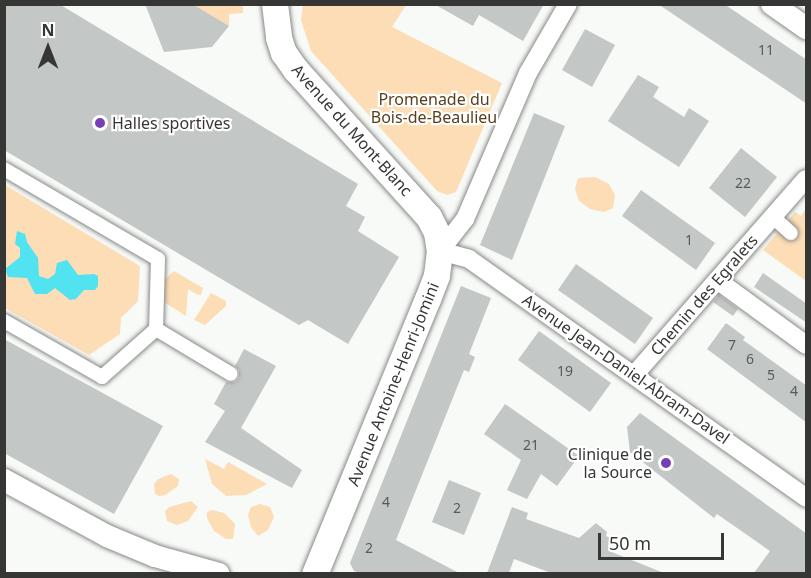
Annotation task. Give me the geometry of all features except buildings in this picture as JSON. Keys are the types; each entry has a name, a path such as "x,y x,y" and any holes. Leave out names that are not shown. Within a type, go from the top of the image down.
{"main road":[{"name":"Avenue du Mont-Blanc","path":"275,4 279,38 284,53 296,70 429,218 436,233 440,251"},
{"name":"Avenue Antoine-Henri-Jomini","path":"315,573 438,276 440,251"}],"street":[{"path":"440,251 465,219 528,73 568,4"},
{"path":"772,4 807,28"},
{"path":"4,169 158,259 156,328 102,377 4,321"},
{"name":"Chemin des Egralets","path":"635,374 807,179"},
{"path":"773,217 791,233"},
{"name":"Avenue Jean-Daniel-Abram-Davel","path":"440,251 469,259 635,374 807,498"},
{"path":"717,280 807,345"},
{"path":"156,328 231,374"},
{"path":"4,480 107,536 155,556 219,573"}],"green space":[{"path":"192,5 243,5 243,13 229,14 229,26"},
{"name":"Promenade du Bois-de-Beaulieu","path":"303,5 406,5 392,27 502,83 456,192 447,195 437,191 311,51 301,20"},
{"path":"595,177 609,184 615,195 613,208 604,212 590,209 579,201 575,189 578,178"},
{"path":"5,185 140,266 138,301 121,318 120,334 89,355 5,308"},
{"path":"806,208 806,281 763,250 795,212 801,216"},
{"path":"174,271 203,288 201,295 188,289 186,316 164,302 165,279"},
{"path":"211,293 226,301 226,306 205,325 194,320"},
{"path":"205,459 224,469 228,462 267,484 246,495 226,496 212,484"},
{"path":"171,474 179,479 178,486 165,495 155,494 154,484 158,479"},
{"path":"191,501 198,507 188,521 177,525 167,521 165,511 169,507"},
{"path":"260,504 270,507 274,517 268,530 258,536 251,527 248,515 251,507"},
{"path":"212,510 224,513 235,524 233,539 226,539 214,531 207,518 207,512"}],"water":[{"path":"17,231 25,234 27,242 38,258 39,276 48,279 55,274 57,263 67,260 78,275 98,276 98,286 95,290 84,290 76,299 70,300 55,288 47,294 35,294 27,278 8,277 5,269 20,257 20,248 15,244"}],"place":[{"name":"Halles sportives","path":"100,123"},
{"name":"Clinique de la Source","path":"666,463"}]}
